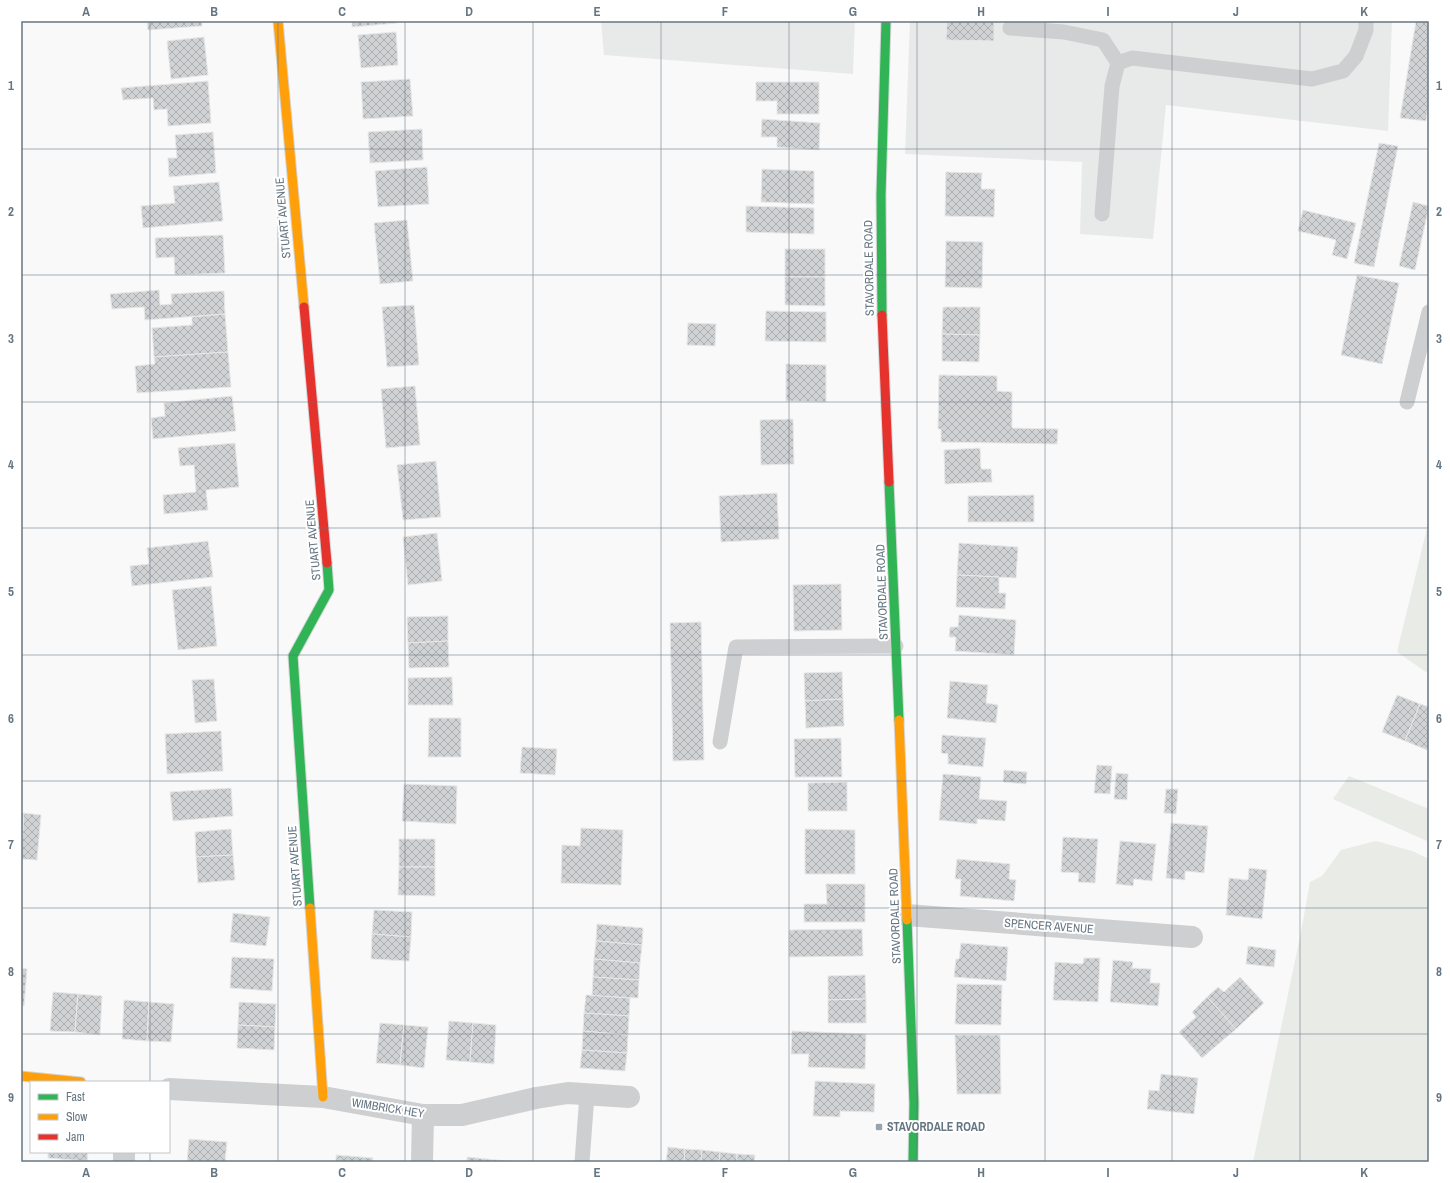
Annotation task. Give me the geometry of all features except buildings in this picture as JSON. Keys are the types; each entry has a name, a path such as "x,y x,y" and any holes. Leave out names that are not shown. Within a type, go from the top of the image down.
{"street":[{"name":"STUART AVENUE","path":"278,21 329,590 293,656 323,1097"},
{"name":"STAVORDALE ROAD","path":"886,21 881,195 882,322 914,1095 913,1162"},
{"name":"SPENCER AVENUE","path":"907,915 1192,937"},
{"path":"21,1076 71,1081"},
{"name":"WIMBRICK HEY","path":"170,1089 323,1097 423,1115 462,1115 536,1098 568,1093 630,1097"},
{"path":"422,1162 423,1115"}],"lane":[{"path":"1118,63 1132,58 1312,79 1343,71 1356,56 1366,30 1366,21"},
{"path":"1010,28 1064,32 1103,40 1118,63 1112,86 1102,214"},
{"path":"1407,402 1429,312"},
{"path":"720,742 736,647 896,646"},
{"path":"582,1162 587,1094"}],"shaded area":[{"path":"601,21 855,21 853,74 604,55"},
{"path":"910,21 1392,21 1388,131 1166,105 1153,239 1080,234 1082,162 905,154"},
{"path":"1429,520 1429,674 1397,652"},
{"path":"1349,776 1429,809 1429,842 1333,799"},
{"path":"1376,841 1412,851 1429,859 1429,1162 1253,1162 1310,882 1322,876 1341,850"}],"traffic: fast":[{"path":"882,315 881,195 886,21"},
{"path":"889,482 899,720"},
{"path":"310,908 293,656 329,590 327,563"},
{"path":"907,920 914,1103 913,1162"}],"traffic: slow":[{"path":"278,21 304,307"},
{"path":"899,720 907,920"},
{"path":"310,908 323,1097"},
{"path":"21,1076 71,1081"}],"traffic: jam":[{"path":"304,307 327,563"},
{"path":"882,315 889,482"}],"place":[{"name":"STAVORDALE ROAD","path":"879,1127"}]}
